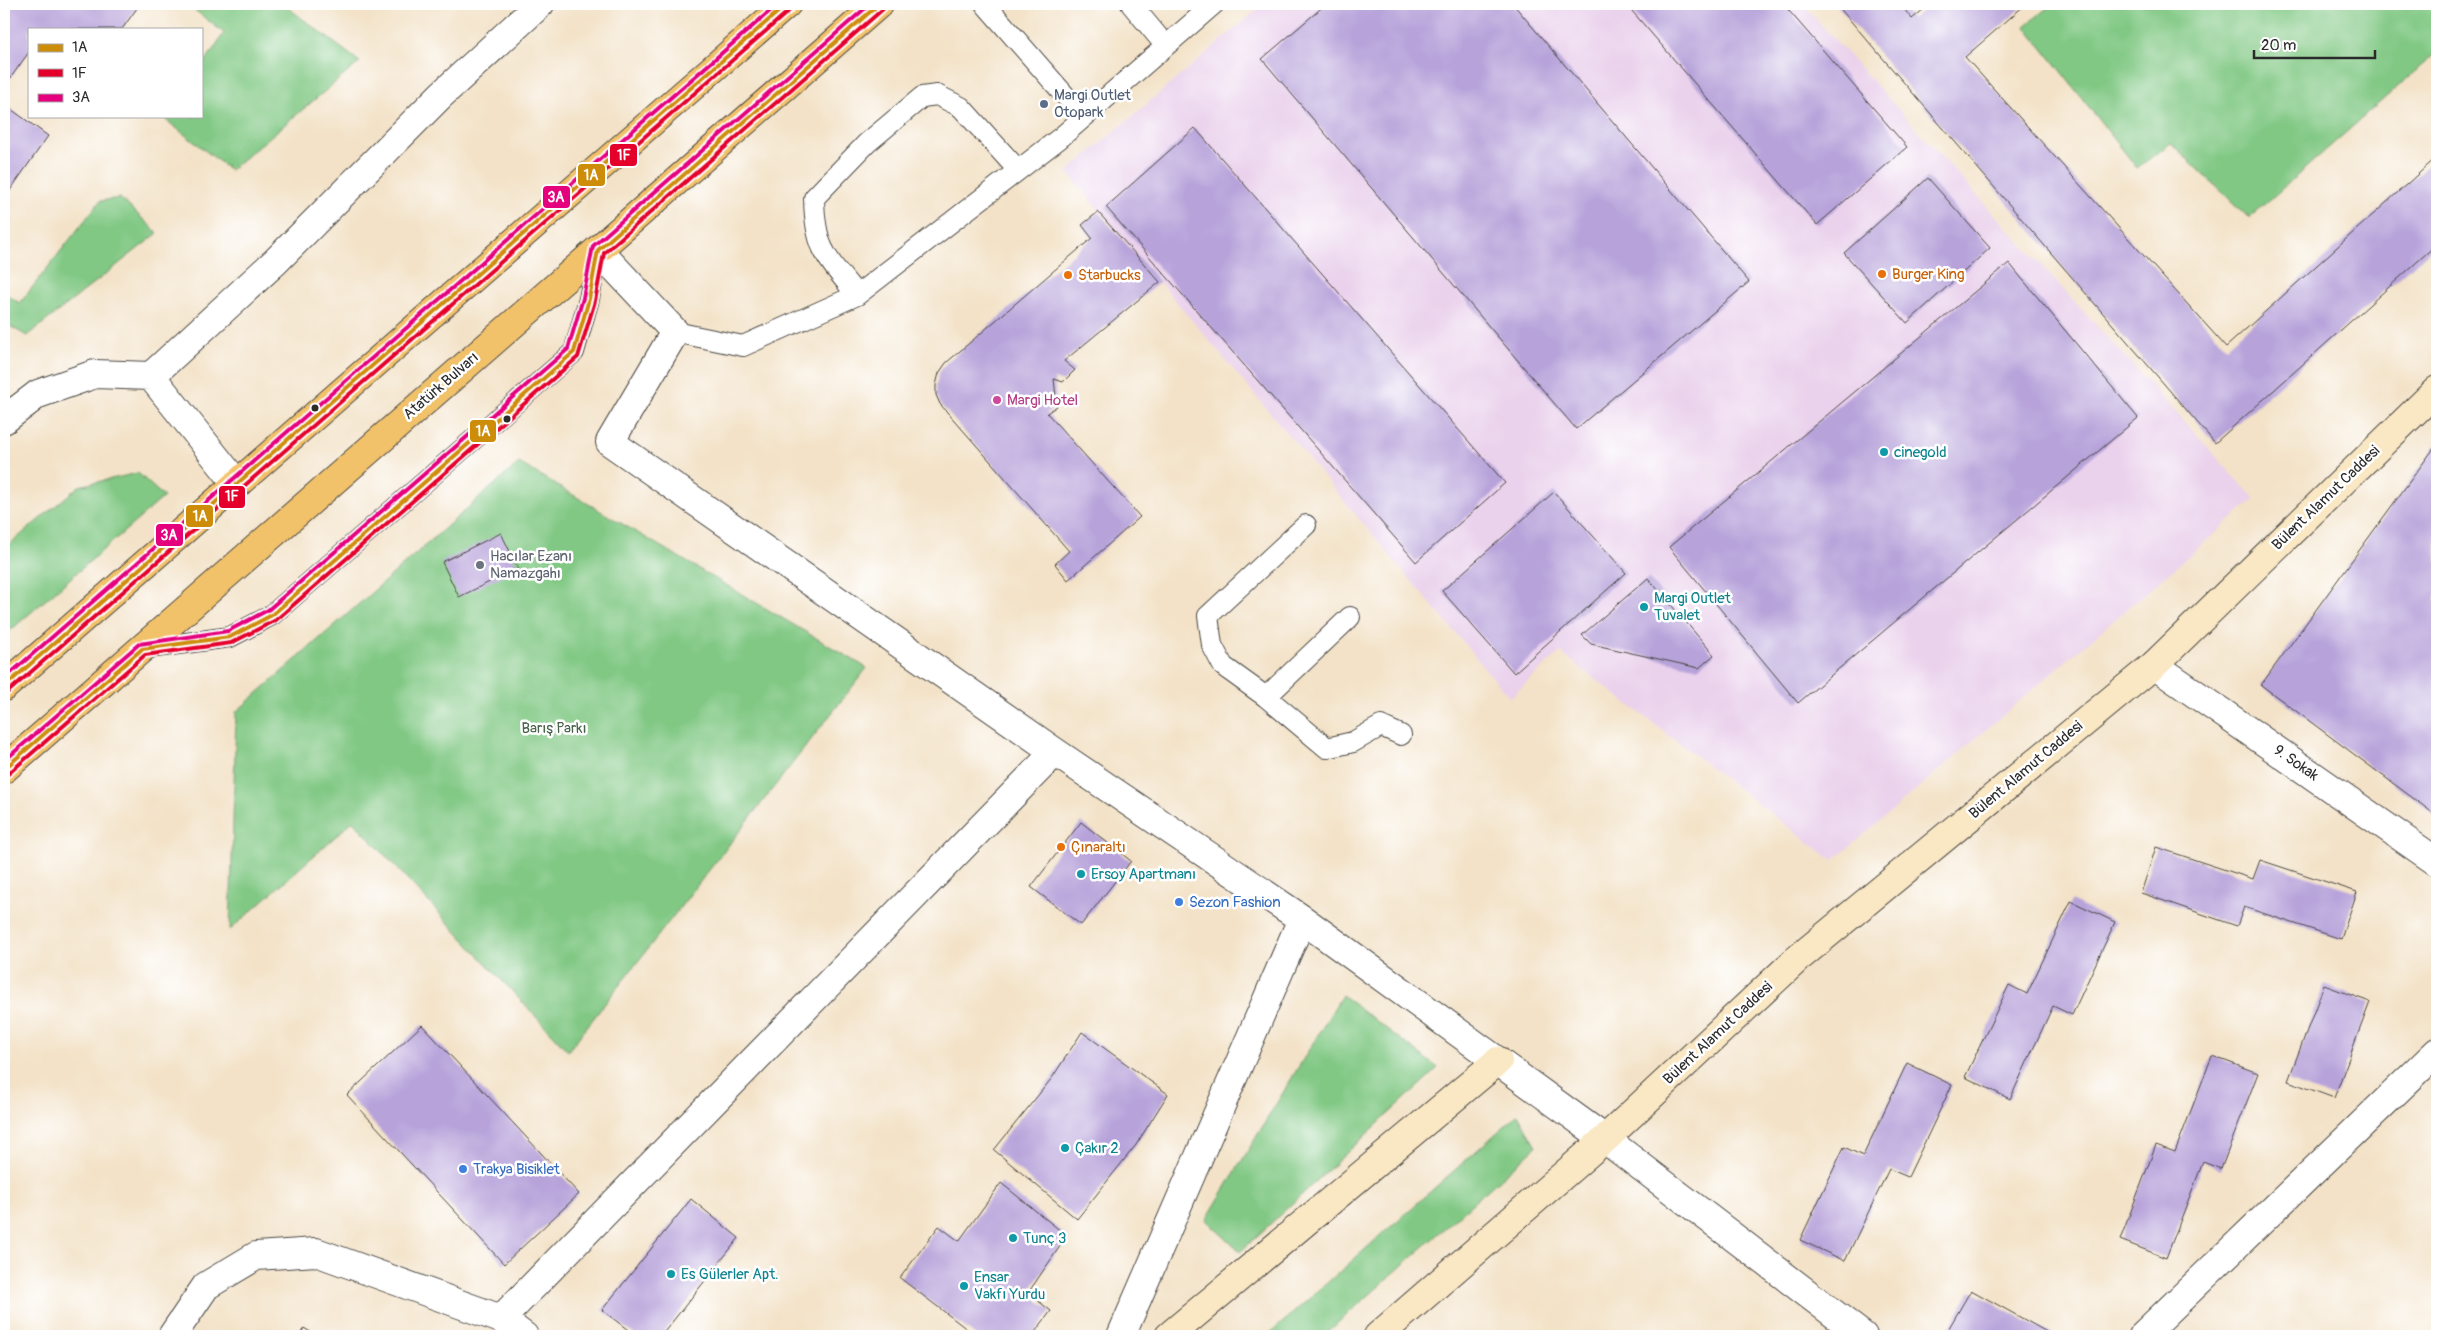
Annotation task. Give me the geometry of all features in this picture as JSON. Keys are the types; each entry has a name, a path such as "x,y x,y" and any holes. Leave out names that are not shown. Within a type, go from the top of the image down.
{"main road":[{"path":"4,687 787,4"},
{"name":"Atatürk Bulvarı","path":"4,769 879,4"}],"street":[{"path":"4,420 38,394 95,374 151,376 276,261 441,95 540,4"},
{"path":"598,250 674,332 610,442 1055,752 1302,919 1605,1140 1863,1336"},
{"path":"151,376 237,484"},
{"name":"Bülent Alamut Caddesi","path":"1378,1336 1605,1140 1796,960 2154,665 2437,390"},
{"name":"9. Sokak","path":"2154,665 2437,862"},
{"path":"501,1319 1055,752"},
{"path":"1121,1336 1302,919"},
{"path":"2142,1336 2437,1052"},
{"path":"1169,1336 1498,1061"},
{"path":"172,1336 206,1286 256,1256 316,1252 501,1319 524,1336"}],"lane":[{"path":"985,4 1084,117"},
{"path":"1131,4 1165,45"},
{"path":"674,332 743,346 857,295 1084,117 1214,4"},
{"path":"857,295 824,255 814,227 814,198 867,143 922,97 937,95 961,107 1018,170"},
{"path":"142,649 230,637 272,615 574,352 589,299 598,250"},
{"path":"1306,525 1208,616 1212,645 1223,666 1266,697 1327,748 1353,742 1381,726 1401,735"},
{"path":"1266,697 1350,618"}],"shaded area":[{"path":"1264,4 1802,4 2255,499 1833,861 1560,652 1510,698 1067,172"}],"green space":[{"path":"187,4 283,4 360,62 230,170 166,120 168,118 202,118 202,66 224,33"},
{"path":"2052,4 2367,4 2369,6 2372,4 2437,4 2437,52 2249,218 2171,143 2137,168 2025,26"},
{"path":"120,198 158,233 27,336 4,323 4,293 20,303 100,201"},
{"name":"Barış Parkı","path":"519,463 867,668 568,1051 353,821 230,930 236,712"},
{"path":"138,473 164,497 4,636 4,549 79,486"},
{"path":"1342,995 1438,1068 1240,1252 1206,1220"},
{"path":"1518,1114 1536,1147 1323,1336 1267,1336"}],"building":[{"path":"4,4 140,4 123,28 28,28 28,53 4,87"},
{"path":"1326,4 1513,4 1749,282 1576,429 1262,59"},
{"path":"1626,4 1783,4 1907,147 1817,225"},
{"path":"1836,4 1900,4 1912,19 1930,4 2026,4 1965,57 2226,347 2437,157 2437,244 2215,443"},
{"path":"4,104 48,136 4,199"},
{"path":"1195,128 1505,483 1416,562 1106,207"},
{"path":"1928,178 1990,248 1907,323 1844,253"},
{"name":"Margi Hotel","path":"1098,212 1160,282 1064,361 1075,370 1063,382 1054,379 1057,406 1047,413 1140,517 1068,580 1055,564 1069,551 940,404 936,395 936,385 939,373 946,363 1092,238 1082,225"},
{"path":"2009,263 2138,418 1798,703 1669,547"},
{"path":"2437,444 2437,816 2261,685"},
{"path":"1554,492 1626,573 1514,673 1442,591"},
{"name":"Hacılar Ezanı Namazgahı","path":"501,533 518,568 459,597 442,562"},
{"name":"Margi Outlet Tuvalet","path":"1648,578 1714,655 1699,668 1591,644 1582,635"},
{"name":"Ersoy Apartmanı","path":"1081,822 1131,861 1081,925 1031,887"},
{"path":"2156,847 2253,879 2260,860 2357,892 2341,939 2244,907 2237,926 2141,893"},
{"path":"2071,901 2115,922 2072,1015 2053,1006 2010,1099 1965,1077 2009,985 2027,994"},
{"path":"2324,985 2370,1002 2334,1098 2288,1081"},
{"path":"422,1025 579,1194 504,1264 347,1095"},
{"name":"Çakır 2","path":"1082,1032 1168,1094 1136,1145 1077,1219 994,1150 1052,1078"},
{"path":"2212,1056 2258,1073 2221,1169 2203,1162 2166,1258 2120,1240 2156,1145 2175,1152"},
{"path":"1907,1063 1952,1085 1908,1177 1889,1169 1845,1261 1800,1240 1844,1147 1863,1156"},
{"path":"1001,1183 1067,1236 1028,1293 1051,1311 1032,1336 976,1336 900,1278 939,1226 959,1241"},
{"name":"Es Gülerler Apt.","path":"691,1199 739,1238 661,1336 636,1336 602,1310"},
{"path":"1971,1290 2054,1336 1952,1336 1946,1333"},
{"path":"304,1328 317,1336 299,1336"}],"transit line":[{"name":"3A","path":"4,679 778,4"},
{"name":"1A","path":"4,687 787,4"},
{"name":"3A","path":"4,761 139,644 228,631 268,610 568,349 583,298 593,246 870,4"},
{"name":"1A","path":"4,769 142,649 230,637 272,615 574,352 589,299 598,250 879,4"},
{"name":"1F","path":"8,692 791,9"},
{"name":"1F","path":"8,774 145,655 231,643 276,620 578,357 595,301 604,253 883,9"}],"place":[{"name":"Margi Outlet Otopark","path":"1044,104"},
{"name":"Burger King","path":"1882,274"},
{"name":"Starbucks","path":"1068,275"},
{"name":"Margi Hotel","path":"997,400"},
{"name":"cinegold","path":"1884,452"},
{"name":"Hacılar Ezanı Namazgahı","path":"480,565"},
{"name":"Margi Outlet Tuvalet","path":"1644,607"},
{"name":"Çınaraltı","path":"1061,847"},
{"name":"Ersoy Apartmanı","path":"1081,874"},
{"name":"Sezon Fashion","path":"1179,902"},
{"name":"Çakır 2","path":"1065,1148"},
{"name":"Trakya Bisiklet","path":"463,1169"},
{"name":"Tunç 3","path":"1013,1238"},
{"name":"Es Gülerler Apt.","path":"671,1274"},
{"name":"Ensar Vakfı Yurdu","path":"964,1286"}]}
